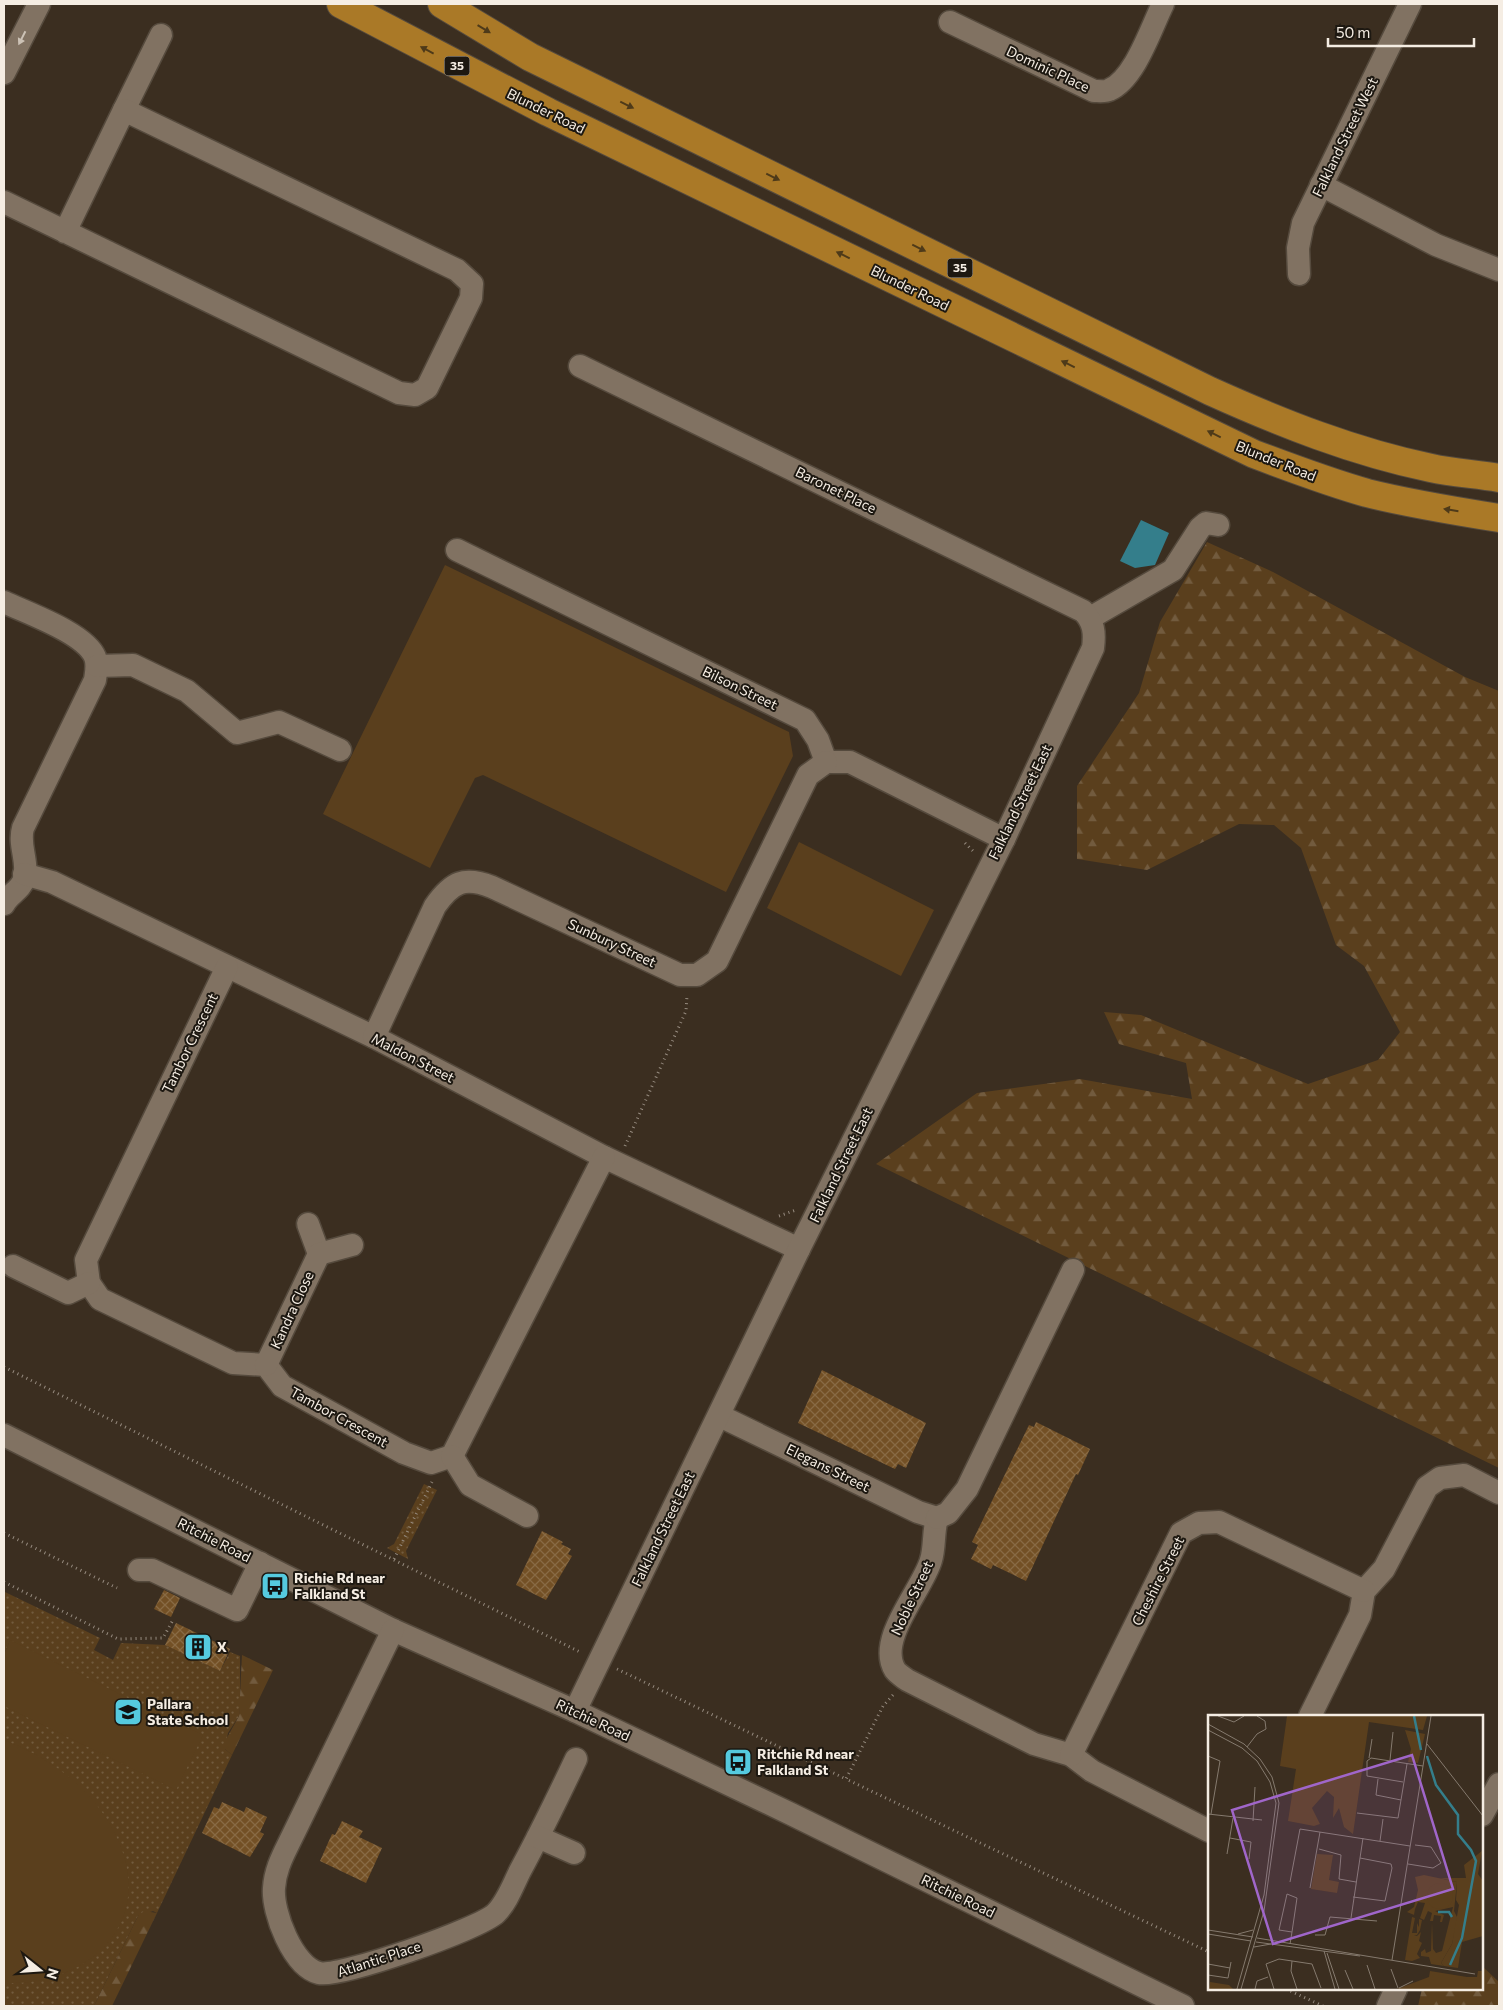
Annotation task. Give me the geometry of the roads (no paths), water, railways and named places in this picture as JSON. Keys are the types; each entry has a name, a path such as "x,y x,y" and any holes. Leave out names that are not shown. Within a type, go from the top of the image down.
{"main road":[{"name":"Blunder Road","path":"341,4 548,112 1254,454 1322,479 1366,492 1422,506 1499,518"},
{"name":"35","path":"442,4 530,57 1210,391 1283,423 1386,457 1432,468 1499,478"}],"street":[{"path":"4,73 40,4"},
{"name":"Dominic Place","path":"950,22 1094,91 1108,91 1119,83 1133,67 1163,4"},
{"name":"Falkland Street West","path":"1299,274 1298,248 1303,223 1410,4"},
{"path":"65,232 161,35"},
{"path":"4,202 400,393 415,395 427,388 471,298 472,284 457,270 124,110"},
{"path":"1322,185 1436,245 1499,270"},
{"name":"Baronet Place","path":"580,366 1083,611 1090,618"},
{"path":"1090,618 1173,570 1200,528 1206,524 1218,525"},
{"name":"Bilson Street","path":"457,550 805,720 818,740 826,762"},
{"path":"4,602 80,639 94,656 97,666 95,680 23,828 21,836 25,864 24,874 20,887 4,904"},
{"name":"Falkland Street East","path":"575,1711 720,1416 799,1249 1004,839 1093,648 1095,633 1090,618"},
{"path":"97,666 134,665 187,691 237,733 279,722 340,750"},
{"path":"826,762 850,762 1004,839"},
{"name":"Sunbury Street","path":"374,1038 435,906 445,892 458,883 474,880 680,975 698,975 717,961 808,776 826,762"},
{"name":"Maldon Street","path":"24,874 52,882 227,966 613,1154 799,1249"},
{"name":"Tambor Crescent","path":"89,1283 86,1260 227,966"},
{"path":"527,1516 470,1486 452,1456 613,1154"},
{"path":"308,1224 319,1254 352,1245"},
{"name":"Kandra Close","path":"266,1366 319,1254"},
{"path":"13,1266 68,1293 89,1283 100,1299 233,1363 266,1366"},
{"path":"937,1518 948,1513 967,1489 1073,1270"},
{"name":"Tambor Crescent","path":"266,1366 282,1386 404,1453 432,1463 452,1456"},
{"name":"Elegans Street","path":"720,1416 909,1507 937,1518"},
{"name":"Ritchie Road","path":"4,1435 394,1630 575,1711 791,1814 1183,2006"},
{"path":"1310,1715 1360,1615 1364,1591 1384,1569 1427,1487 1440,1478 1464,1475 1499,1493"},
{"name":"Noble Street","path":"937,1518 933,1530 932,1560 896,1630 891,1646 895,1670 907,1680 1034,1744 1071,1755 1092,1771 1208,1830"},
{"name":"Cheshire Street","path":"1071,1755 1181,1533 1199,1523 1219,1522 1364,1591"},
{"path":"139,1570 152,1570 237,1610 260,1563"},
{"name":"Atlantic Place","path":"394,1630 288,1845 276,1875 274,1889 275,1904 292,1951 310,1970 328,1974 334,1973 469,1929 495,1914 538,1837 576,1759"},
{"path":"1483,1813 1499,1784"},
{"path":"538,1837 574,1853"},
{"path":"1388,2006 1396,1990"}],"water":[{"path":"1141,520 1169,533 1155,565 1135,568 1120,561"}],"place":[{"name":"Richie Rd near Falkland St","path":"275,1586"},
{"name":"X","path":"198,1647"},
{"name":"Pallara State School","path":"128,1712"},
{"name":"Ritchie Rd near Falkland St","path":"738,1762"}]}
